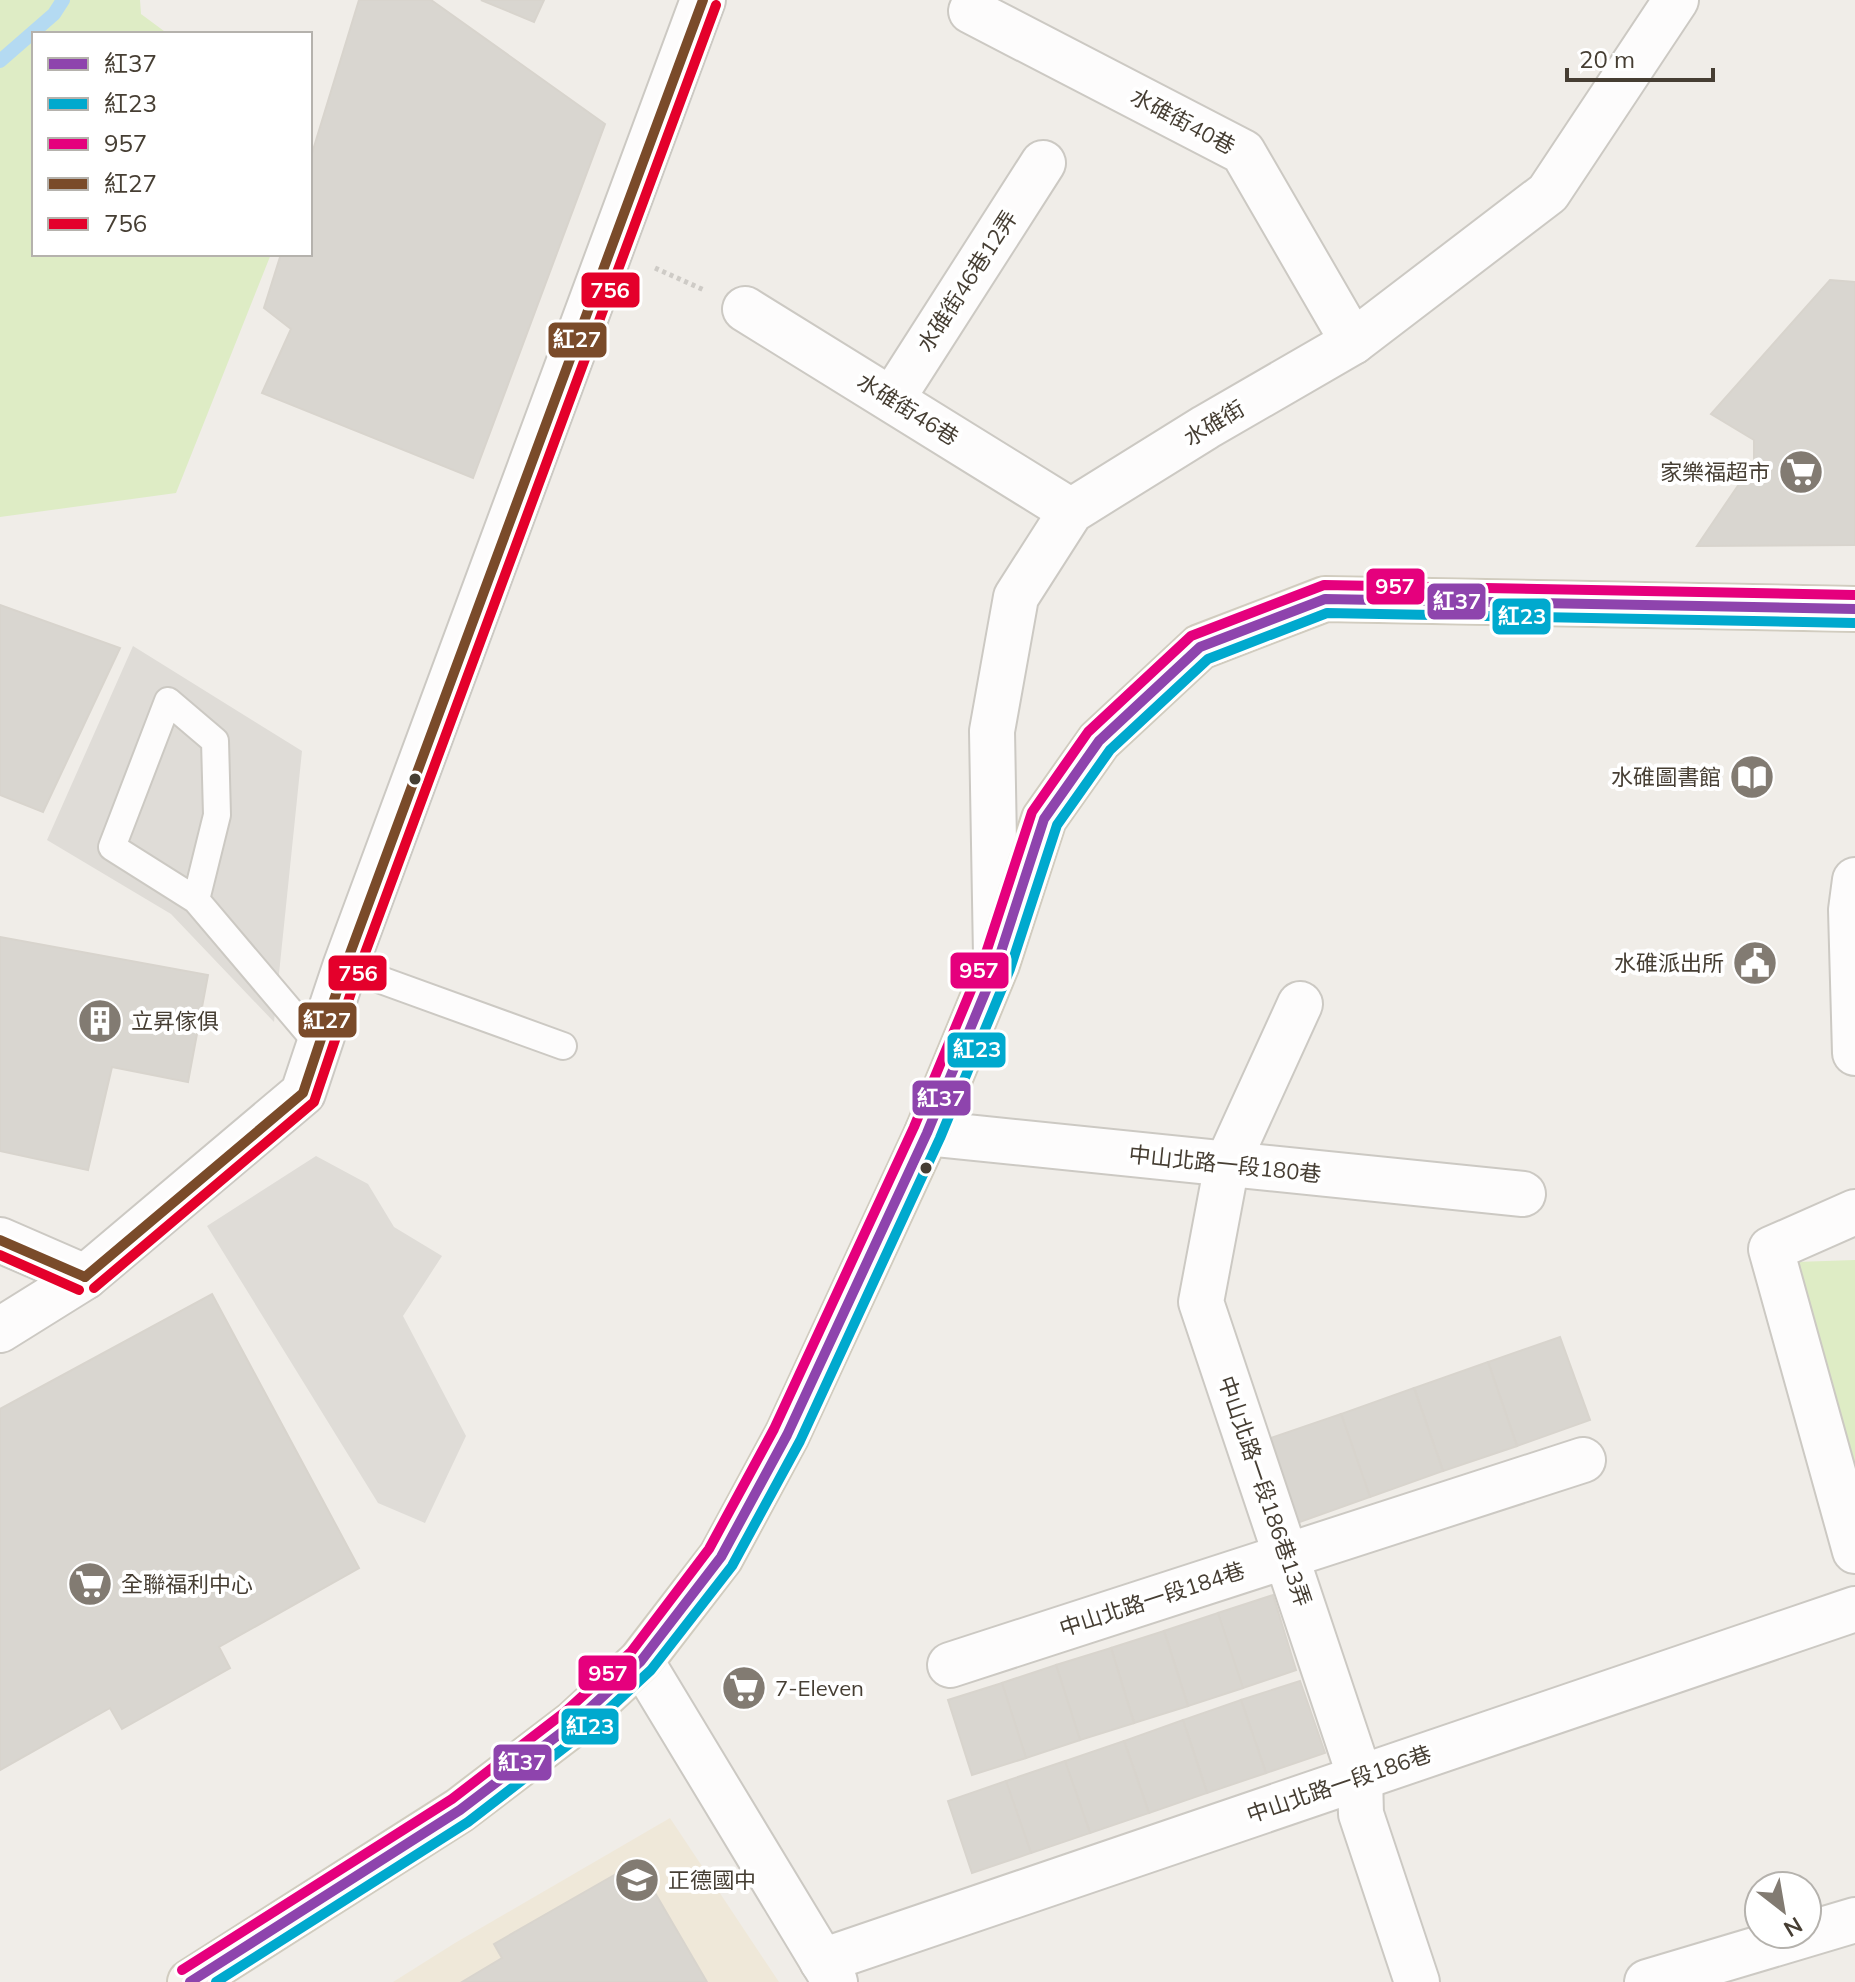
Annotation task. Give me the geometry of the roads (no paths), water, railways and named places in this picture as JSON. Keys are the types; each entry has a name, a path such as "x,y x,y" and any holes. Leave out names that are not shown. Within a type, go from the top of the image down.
{"main road":[{"path":"190,1982 460,1810 574,1723 641,1661 721,1557 787,1435 927,1133 997,964 1044,819 1099,741 1200,647 1325,599 1855,609"}],"street":[{"path":"0,1330 85,1277 303,1093 345,967 703,0"},
{"name":"水碓街","path":"997,964 992,731 1016,597 1071,511 1353,342 1548,193 1676,0"},
{"name":"水碓街40巷","path":"971,11 1243,152 1353,342"},
{"name":"水碓街46巷12弄","path":"892,399 1043,163"},
{"name":"水碓街46巷","path":"745,309 1071,511"},
{"path":"1855,880 1851,910 1855,1053"},
{"name":"中山北路一段186巷13弄","path":"1300,1004 1227,1164 1201,1302 1360,1777 1361,1814 1417,1982"},
{"name":"中山北路一段180巷","path":"927,1133 1523,1194"},
{"path":"1855,1212 1771,1249 1855,1551"},
{"path":"0,1240 85,1277"},
{"name":"中山北路一段184巷","path":"950,1665 1583,1460"},
{"name":"中山北路一段186巷","path":"829,1971 1360,1777 1855,1609"},
{"path":"641,1661 829,1971"},
{"path":"1647,1982 1855,1920"}],"lane":[{"path":"196,900 217,815 215,741 168,701 112,847 196,900 319,1045"},
{"path":"345,967 563,1046"}],"waterway":[{"path":"33,32 54,14 63,0"},
{"path":"0,61 32,33"}],"place":[{"name":"家樂福超市","path":"1801,472"},
{"name":"水碓圖書館","path":"1752,777"},
{"name":"水碓派出所","path":"1755,963"},
{"name":"立昇傢俱","path":"100,1021"},
{"name":"全聯福利中心","path":"90,1584"},
{"name":"7-Eleven","path":"744,1688"},
{"name":"正德國中","path":"637,1880"}]}
